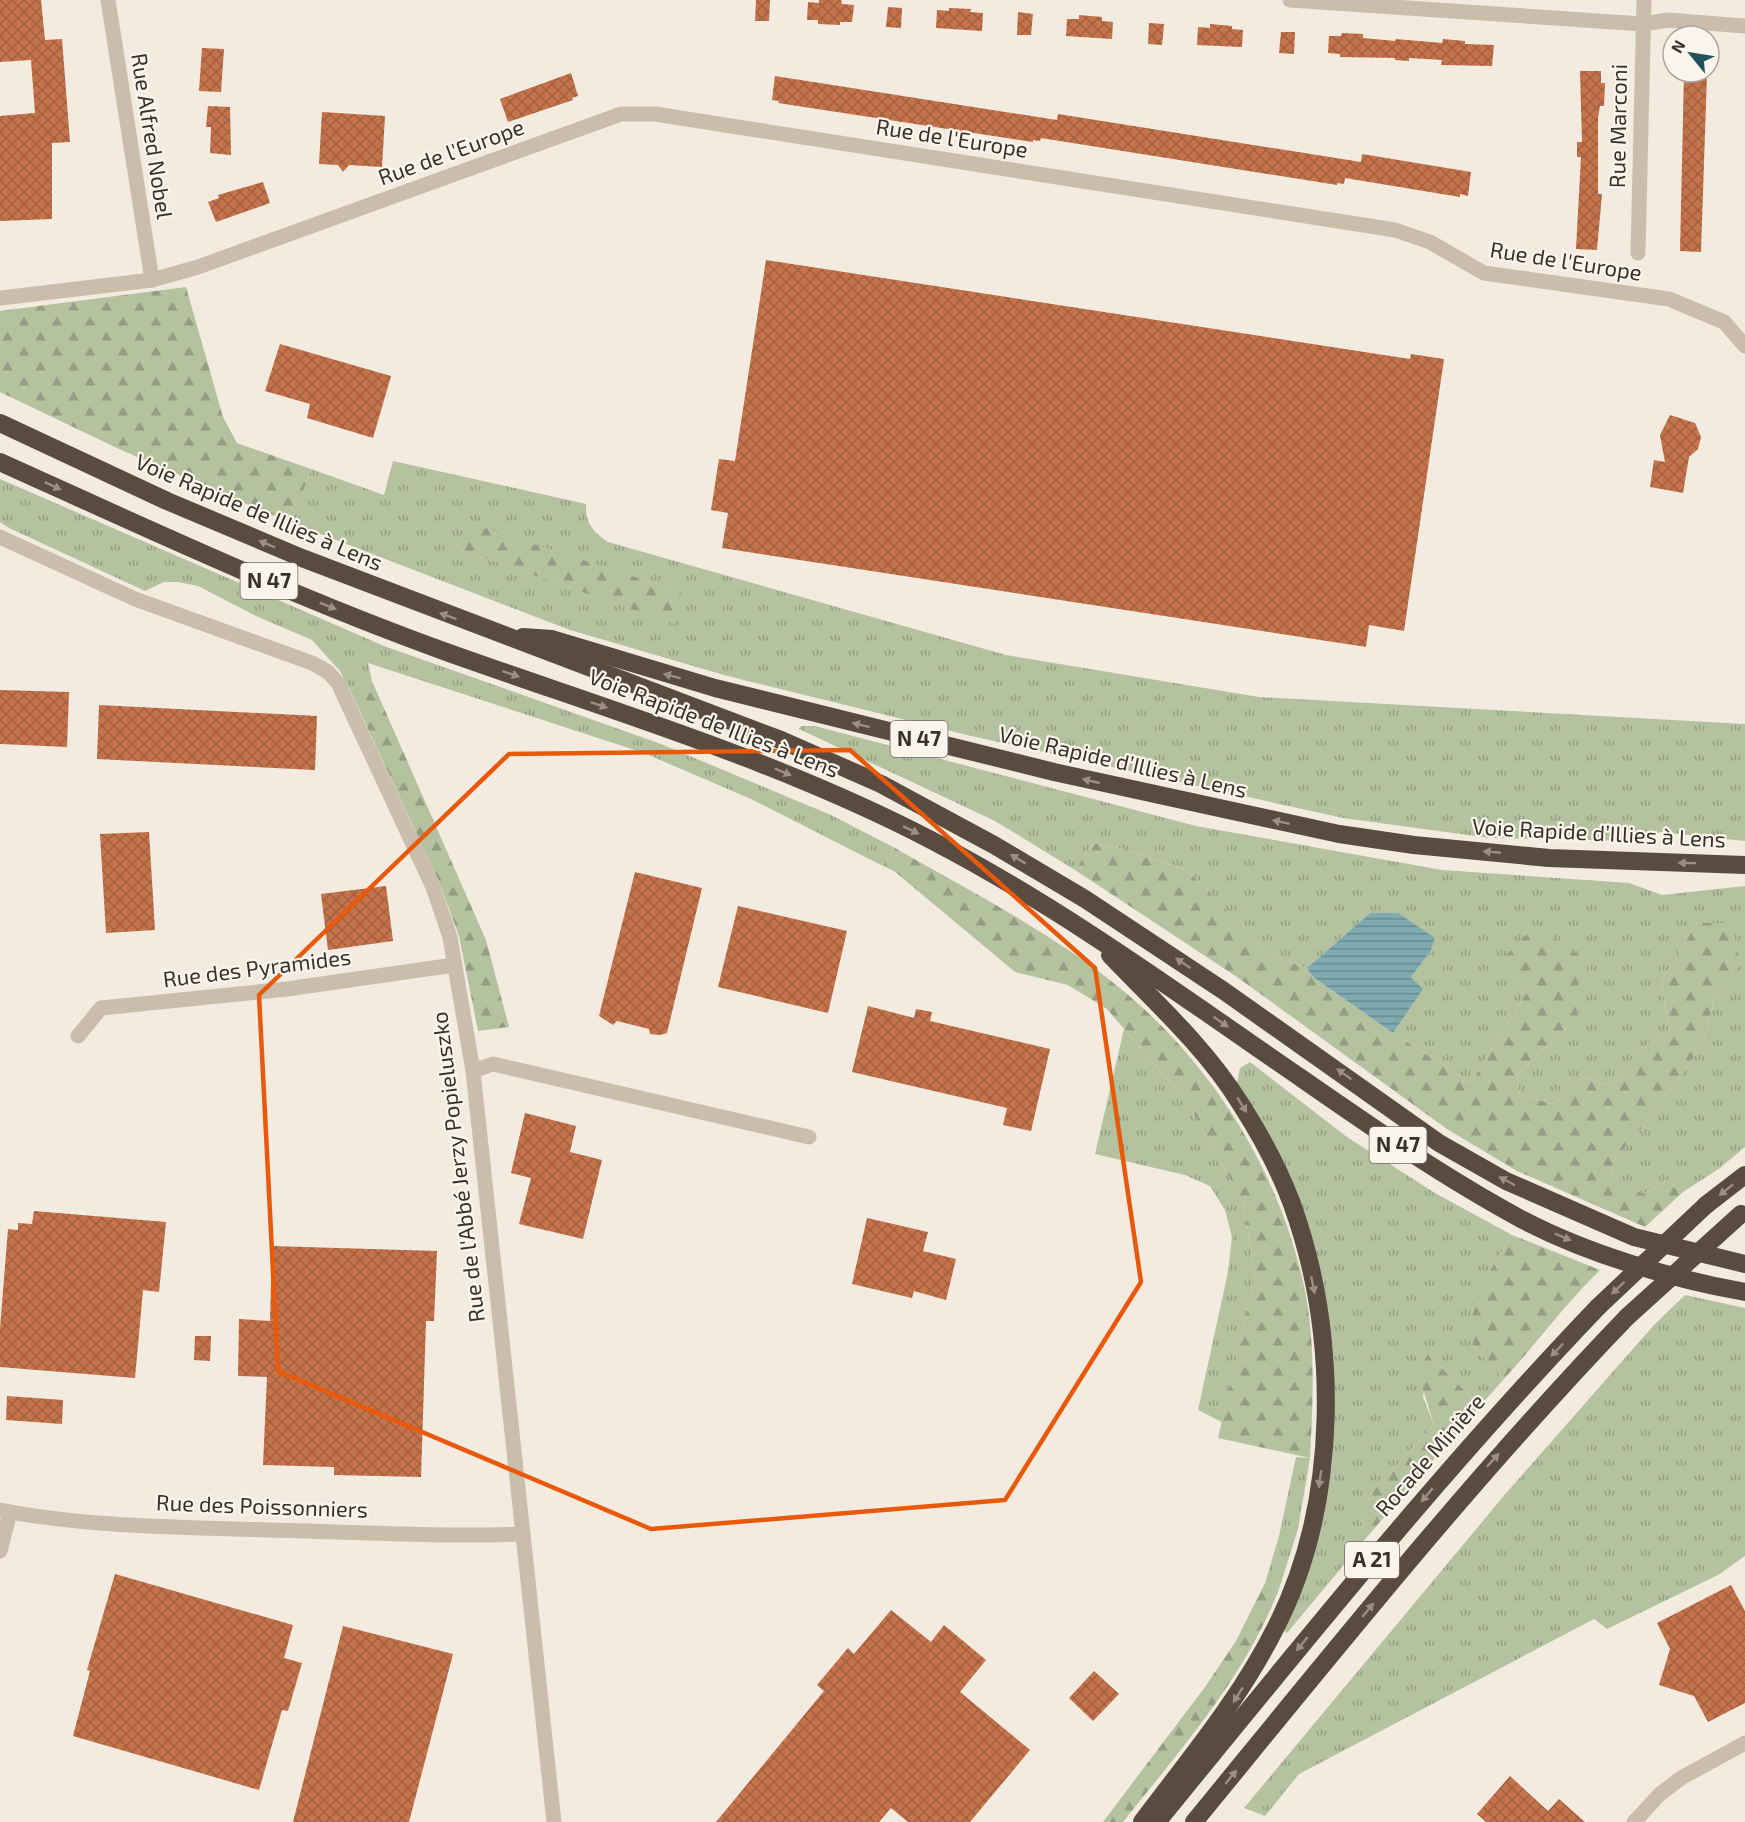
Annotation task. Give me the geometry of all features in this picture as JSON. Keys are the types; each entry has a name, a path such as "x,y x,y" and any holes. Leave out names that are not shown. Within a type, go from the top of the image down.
{"highway":[{"name":"Voie Rapide de Illies à Lens","path":"0,423 158,497 302,558 781,740 880,784 994,845 1102,910 1243,1004 1439,1143 1506,1181 1634,1237 1745,1264"},
{"name":"Voie Rapide de Illies à Lens","path":"0,462 153,532 289,590 447,652 758,761 859,804 941,846 1086,929"},
{"name":"Voie Rapide d’Illies à Lens","path":"503,636 552,639 659,673 861,725 1132,791 1339,834 1414,845 1549,858 1745,864"},
{"name":"N 47","path":"1086,929 1405,1150 1527,1222 1604,1253 1703,1285 1745,1292"},
{"path":"1086,929 1210,1063 1239,1101 1265,1145 1292,1203 1302,1239 1317,1306 1323,1356 1325,1450 1312,1525 1292,1591 1277,1626 1237,1697 1142,1822"},
{"name":"Rocade Minière","path":"1157,1822 1349,1587 1514,1395 1598,1307 1706,1205 1745,1175"},
{"name":"A 21","path":"1194,1822 1477,1479 1627,1317 1743,1212"}],"street":[{"name":"Rue Alfred Nobel","path":"108,0 152,280"},
{"path":"1290,0 1643,24 1668,20 1745,26"},
{"name":"Rue Marconi","path":"1638,253 1644,0"},
{"name":"Rue de l'Europe","path":"0,297 152,280 198,267 621,114 655,114 1395,230 1430,242 1484,273 1669,299 1724,322 1745,346"},
{"name":"Rue de l'Abbé Jerzy Popieluszko","path":"0,537 135,599 312,663 328,672 338,683 433,887 450,938 473,1071 554,1822"},
{"name":"Rue des Pyramides","path":"78,1036 101,1008 287,989 454,965"},
{"path":"473,1071 493,1064 809,1137"},
{"path":"0,1551 5,1511"},
{"name":"Rue des Poissonniers","path":"5,1511 50,1519 194,1527 472,1536 523,1534"},
{"path":"1634,1822 1660,1794 1681,1778 1745,1743"}],"highlighted area":[{"path":"850,750 1095,968 1141,1282 1005,1500 651,1529 278,1371 259,995 509,754"}],"green space":[{"path":"186,287 223,417 237,443 311,469 302,495 284,520 119,449 0,392 0,311"},
{"path":"393,461 586,504 587,517 591,526 608,542 1006,655 1259,697 1745,724 1745,841 1660,832 1645,841 1490,838 1343,818 967,735 724,675 570,630 284,520 302,495 311,469 384,495","holes":["467,523 680,592 674,623 456,548"]},
{"path":"0,479 384,646 661,744 831,815 895,848 883,866 751,799 644,753 368,663 372,681 350,690 340,671 312,640 256,616 198,586 164,582 145,591 9,528 0,522"},
{"path":"467,522 681,592 674,624 456,548"},
{"path":"372,681 486,940 509,1027 478,1031 459,936 440,884 350,690"},
{"path":"801,726 815,726 1196,826 1442,870 1629,883 1662,895 1745,886 1745,1147 1720,1168 1683,1192 1668,1181 1643,1194 1611,1174 1615,1158 1637,1134 1703,1045 1714,1000 1740,963 1697,923 1661,982 1670,1031 1638,1050 1612,1087 1583,1077 1554,1104 1520,1095 1517,1075 1576,1019 1537,926 1503,959 1527,992 1471,1083 1393,1033 1422,990 1411,977 1430,952 1370,913 1307,968 1272,956 1187,870 1120,848 1093,843 1075,870 995,821 799,729"},
{"path":"1093,843 1120,848 1187,870 1272,956 1307,968 1313,977 1393,1033 1471,1083 1527,992 1502,959 1536,926 1580,956 1576,1019 1517,1075 1520,1095 1554,1104 1583,1077 1612,1087 1638,1050 1670,1031 1661,982 1697,923 1732,923 1740,963 1714,1000 1703,1045 1637,1134 1615,1158 1611,1174 1643,1194 1668,1181 1683,1192 1645,1227 1517,1171 1447,1129 1237,977 1075,870"},
{"path":"895,848 1024,922 1116,985 1172,1037 1223,1101 1264,1171 1294,1247 1304,1286 1312,1350 1310,1458 1218,1438 1255,1276 1244,1204 1187,1102 1107,1009 1068,985 1015,972 894,871 883,866"},
{"path":"1124,1029 1187,1102 1244,1204 1255,1276 1222,1422 1198,1410 1228,1272 1232,1237 1225,1210 1210,1186 1185,1175 1095,1154"},
{"path":"1250,1062 1347,1137 1435,1193 1512,1235 1487,1275 1473,1346 1504,1379 1480,1406 1429,1355 1423,1397 1434,1425 1370,1494 1361,1521 1367,1537 1287,1633 1282,1629 1321,1523 1332,1466 1333,1349 1313,1246 1237,1083 1240,1068"},
{"path":"1512,1235 1600,1270 1504,1379 1473,1346 1472,1317 1487,1275"},
{"path":"1685,1295 1745,1308 1745,1556 1718,1575 1607,1629 1594,1619 1299,1774 1265,1816 1244,1808 1507,1492 1654,1325"},
{"path":"1428,1354 1480,1406 1367,1537 1361,1521 1370,1494 1434,1425 1418,1373"},
{"path":"1296,1457 1310,1458 1298,1529 1279,1589 1265,1583 1279,1536"},
{"path":"1265,1583 1279,1589 1265,1621 1230,1682 1189,1739 1123,1822 1103,1822 1205,1687 1236,1641"}],"water":[{"path":"1370,913 1398,913 1435,938 1430,952 1411,977 1423,989 1393,1033 1313,977 1307,968"}],"building":[{"path":"0,0 41,0 45,40 62,39 70,142 52,143 52,219 0,221 0,116 35,113 31,60 0,62"},
{"path":"756,0 770,0 769,21 755,21"},
{"path":"819,0 841,0 842,4 854,5 852,22 840,22 840,25 818,24 818,20 807,20 808,2 819,3"},
{"path":"888,7 902,8 901,28 886,27"},
{"path":"949,8 971,9 970,12 983,13 982,31 936,28 937,10 949,11"},
{"path":"1018,12 1033,14 1031,35 1017,35"},
{"path":"1079,15 1102,17 1102,21 1113,22 1112,39 1066,36 1067,19 1079,19"},
{"path":"1149,23 1164,24 1162,45 1148,44"},
{"path":"1210,24 1232,26 1232,29 1243,30 1242,47 1197,45 1198,27 1210,28"},
{"path":"1281,32 1295,32 1294,54 1279,53"},
{"path":"1342,33 1363,34 1363,38 1395,41 1396,39 1442,43 1443,39 1465,41 1465,44 1494,45 1492,66 1441,65 1442,60 1409,58 1409,61 1395,60 1395,58 1340,57 1340,54 1328,53 1329,36 1341,36"},
{"path":"202,48 224,49 221,92 199,91"},
{"path":"1580,71 1601,71 1601,83 1605,83 1604,106 1600,106 1598,118 1598,194 1602,194 1597,250 1576,249 1581,157 1577,157 1577,142 1582,142"},
{"path":"571,73 578,96 572,98 573,100 508,122 500,99"},
{"path":"775,76 1057,120 1058,114 1361,162 1362,154 1471,172 1468,196 1460,194 1460,197 1345,178 1344,184 1337,183 1337,185 1041,138 1040,141 1033,140 1033,142 778,103 779,101 772,100"},
{"path":"1684,84 1707,84 1701,252 1680,251"},
{"path":"208,106 230,107 231,155 210,153 211,127 206,127"},
{"path":"322,112 385,116 382,167 349,165 343,172 338,165 319,164"},
{"path":"263,182 270,203 216,222 208,202 219,198 218,195"},
{"path":"766,260 1410,359 1411,354 1444,359 1404,631 1369,625 1366,647 722,548 728,513 711,510 719,459 735,461"},
{"path":"280,344 391,376 373,438 307,418 310,404 265,391"},
{"path":"1670,415 1695,423 1701,437 1698,449 1689,457 1683,493 1650,487 1654,460 1665,462 1660,435"},
{"path":"0,690 69,692 67,747 0,744"},
{"path":"99,705 317,716 315,770 97,759"},
{"path":"149,832 155,930 106,933 100,834"},
{"path":"635,872 702,888 667,1033 660,1035 650,1034 649,1029 617,1021 613,1025 599,1016"},
{"path":"386,886 393,941 328,950 321,894"},
{"path":"738,906 847,931 828,1013 718,987"},
{"path":"868,1006 914,1018 916,1009 932,1012 930,1021 1050,1049 1031,1131 1003,1125 1007,1108 852,1072"},
{"path":"525,1113 576,1126 570,1152 602,1160 583,1239 519,1224 531,1178 511,1173"},
{"path":"34,1211 166,1222 159,1292 143,1290 135,1378 0,1367 0,1329 8,1229 18,1230 18,1223 32,1224"},
{"path":"867,1218 928,1232 923,1251 956,1259 946,1300 914,1291 912,1298 852,1284"},
{"path":"272,1246 437,1251 434,1321 426,1321 421,1477 334,1475 334,1467 263,1465 267,1377 238,1376 239,1319 270,1321"},
{"path":"195,1336 211,1336 210,1361 194,1360"},
{"path":"7,1396 63,1400 62,1424 6,1420"},
{"path":"115,1574 293,1625 284,1658 302,1663 288,1711 282,1710 259,1790 73,1736 90,1671 87,1670"},
{"path":"1731,1585 1745,1611 1745,1703 1708,1722 1694,1696 1659,1685 1670,1649 1657,1623"},
{"path":"891,1610 931,1642 944,1625 986,1660 960,1692 1030,1750 970,1822 908,1822 891,1808 879,1822 716,1822 824,1691 817,1685 848,1648 854,1654"},
{"path":"343,1626 453,1654 409,1822 293,1822"},
{"path":"1094,1671 1119,1694 1093,1721 1069,1698"},
{"path":"1510,1776 1548,1811 1559,1799 1585,1822 1486,1822 1477,1814"}]}
